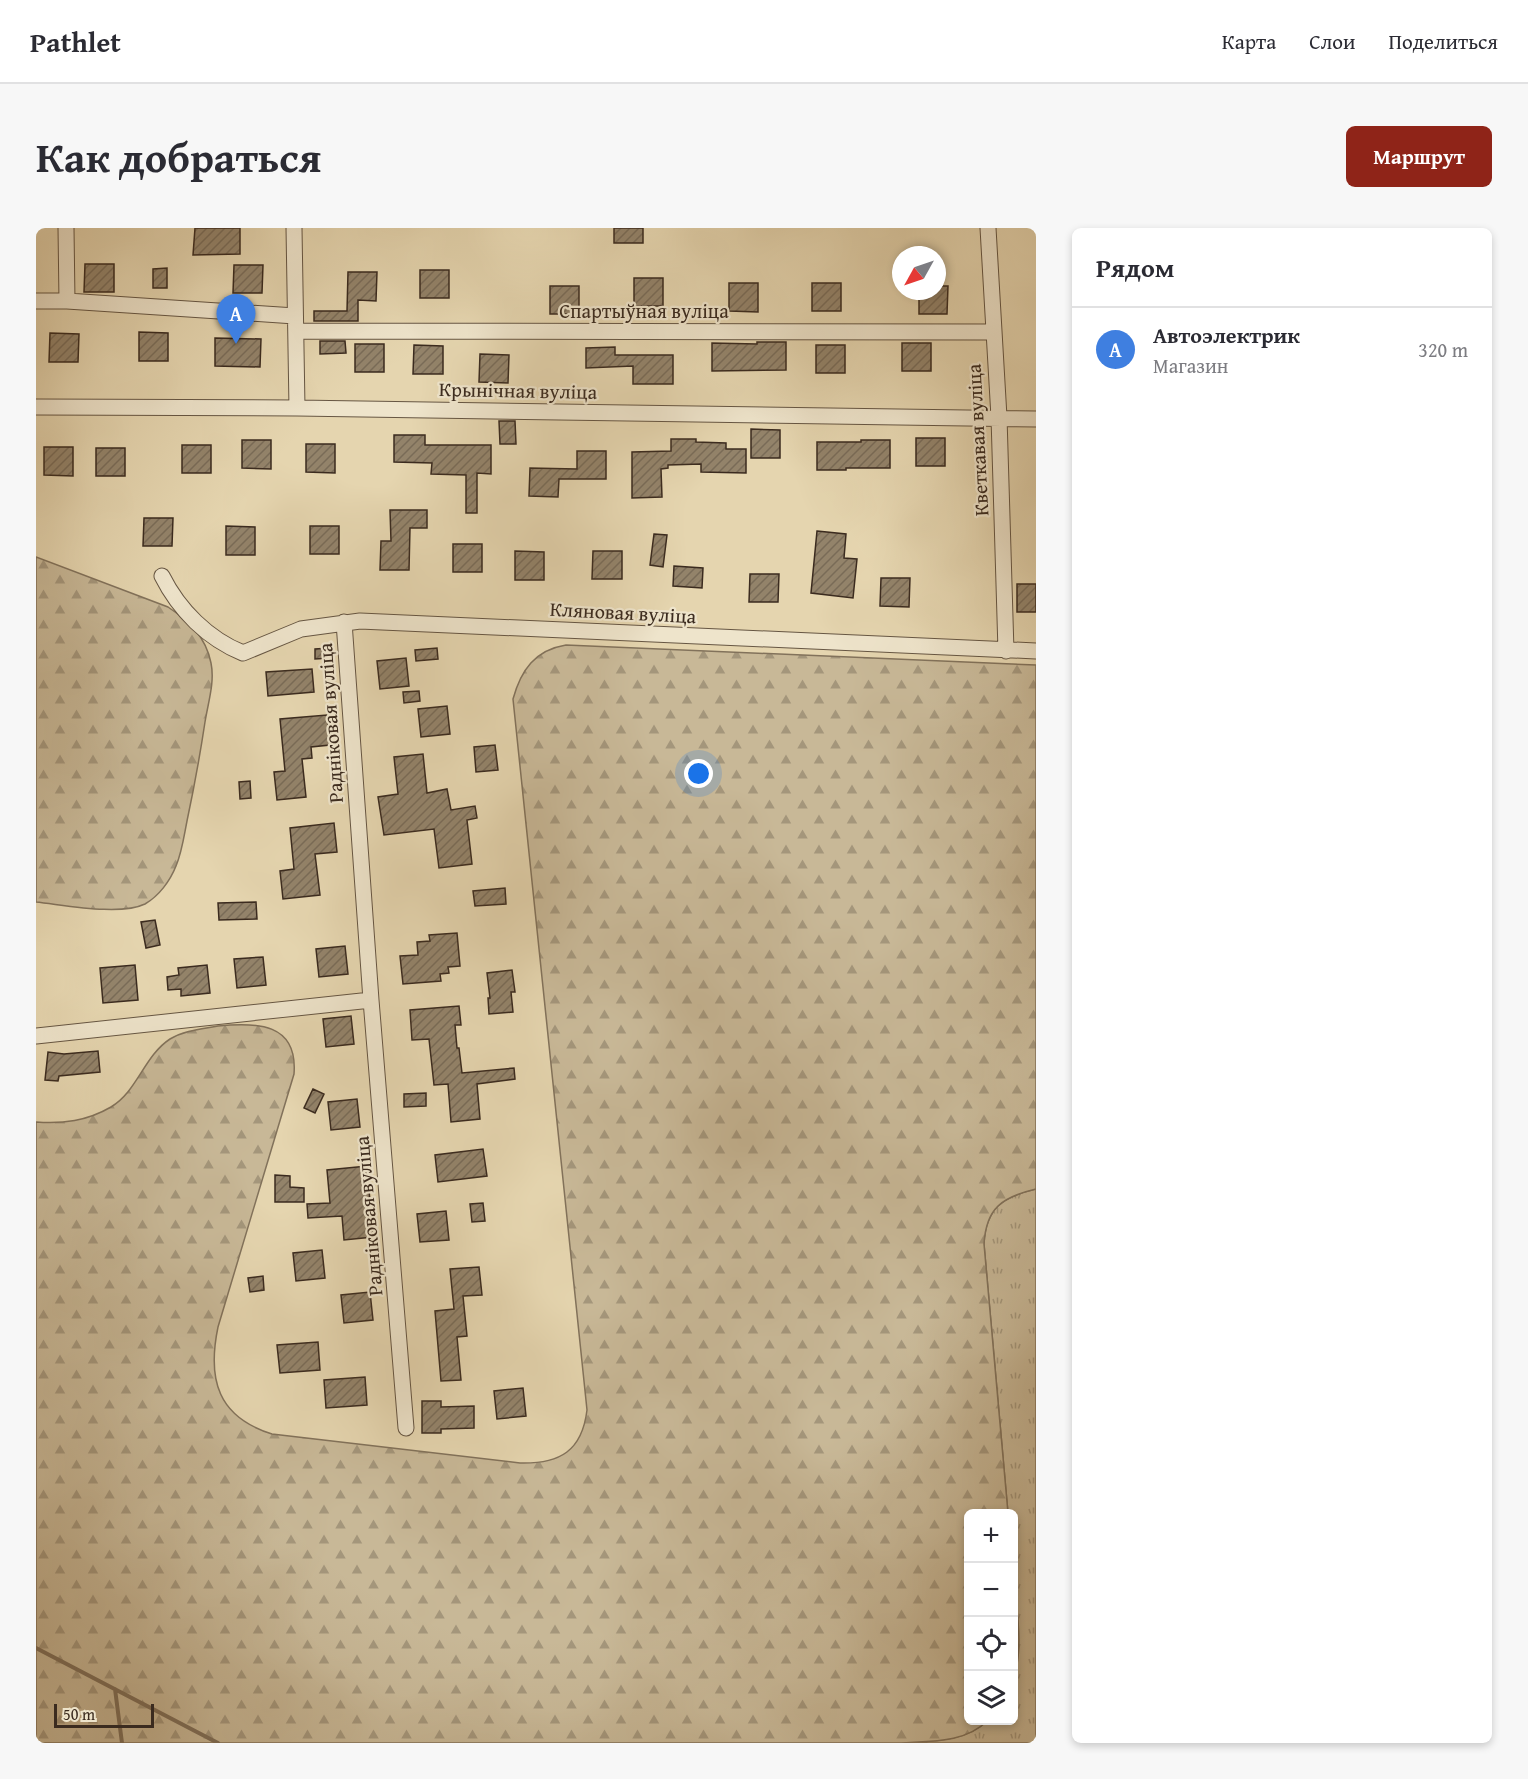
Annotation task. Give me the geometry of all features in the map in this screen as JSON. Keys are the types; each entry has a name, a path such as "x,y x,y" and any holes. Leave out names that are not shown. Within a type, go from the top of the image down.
{"street":[{"path":"66,228 67,301"},
{"path":"294,228 297,408"},
{"name":"Кветкавая вуліца","path":"988,228 999,417 1006,651"},
{"name":"Спартыўная вуліца","path":"36,301 67,301 295,323 993,332"},
{"name":"Крынічная вуліца","path":"36,407 297,408 1036,419"},
{"name":"Кляновая вуліца","path":"162,576 170,592 210,635 228,647 243,653 301,629 360,621 1036,651"},
{"name":"Радніковая вуліца","path":"344,622 371,1000 406,1428"},
{"path":"36,1036 371,1000"}],"green space":[{"path":"36,557 168,607 196,631 209,654 212,670 211,692 183,844 171,877 163,888 145,904 122,909 92,909 36,902"},
{"path":"566,645 1036,665 1036,1189 1005,1200 992,1213 985,1232 984,1244 1008,1509 964,1509 964,1725 982,1725 968,1733 947,1740 901,1743 36,1743 36,1122 75,1120 93,1116 111,1107 128,1092 153,1055 170,1039 188,1032 218,1026 260,1026 282,1035 289,1044 293,1057 294,1074 218,1327 215,1346 216,1380 228,1407 239,1418 272,1434 520,1463 547,1461 557,1457 567,1452 580,1436 587,1410 513,699 525,670 546,651"},
{"path":"1036,1189 1036,1743 901,1743 958,1737 982,1725 1018,1725 1018,1509 1008,1509 984,1244 985,1232 992,1213 1005,1200"}],"building":[{"path":"195,228 240,228 240,254 193,255"},
{"path":"614,228 643,228 643,243 614,243"},
{"path":"85,264 114,264 114,292 84,292"},
{"path":"234,265 263,265 262,293 233,293"},
{"path":"167,268 167,288 153,288 153,269"},
{"path":"420,270 449,270 449,298 420,298"},
{"path":"348,272 377,272 376,301 358,300 358,321 314,321 314,311 347,311"},
{"path":"634,278 663,278 663,306 634,306"},
{"path":"729,283 758,283 758,312 729,311"},
{"path":"812,283 841,283 841,311 812,311"},
{"path":"550,286 579,286 579,314 550,314"},
{"path":"946,286 948,286 947,314 919,314 919,300 946,300"},
{"path":"139,332 168,333 168,361 139,361"},
{"path":"50,333 79,334 78,362 49,362"},
{"path":"215,338 261,339 260,367 215,366"},
{"path":"320,341 345,341 346,353 320,354"},
{"path":"757,342 786,342 786,370 712,371 712,343 757,344"},
{"path":"902,343 931,343 931,371 902,371"},
{"path":"355,344 384,344 384,372 355,372"},
{"path":"414,345 443,346 443,374 413,374"},
{"path":"816,345 845,345 845,373 816,373"},
{"path":"615,347 615,355 673,355 673,384 633,384 633,366 586,368 586,348"},
{"path":"480,354 509,355 508,383 479,382"},
{"path":"499,421 515,421 516,444 500,444"},
{"path":"751,429 780,430 780,458 751,458"},
{"path":"394,435 425,435 425,445 491,445 491,474 477,473 477,513 466,513 466,475 431,474 432,463 394,462"},
{"path":"916,438 945,438 945,466 916,466"},
{"path":"671,439 696,439 696,442 726,443 726,449 746,449 746,473 701,472 701,464 668,465 668,468 661,469 662,497 632,498 632,452 671,451"},
{"path":"242,440 271,440 271,469 242,468"},
{"path":"861,440 890,440 890,468 817,470 817,442 861,442"},
{"path":"306,444 335,444 335,473 306,472"},
{"path":"182,445 211,445 211,473 182,473"},
{"path":"44,447 73,447 73,476 44,475"},
{"path":"96,448 125,448 125,476 96,476"},
{"path":"577,451 606,451 606,479 559,479 558,497 529,496 530,468 577,469"},
{"path":"390,510 427,510 427,528 410,528 409,570 380,570 381,541 391,541"},
{"path":"144,518 173,518 172,546 143,546"},
{"path":"226,526 255,527 255,555 226,555"},
{"path":"310,526 339,526 339,554 310,554"},
{"path":"817,531 846,534 844,558 857,559 853,598 811,593"},
{"path":"654,534 667,535 663,567 650,565"},
{"path":"453,544 482,544 482,572 453,572"},
{"path":"515,551 544,552 544,580 515,580"},
{"path":"593,551 622,551 622,579 592,579"},
{"path":"674,566 703,568 702,588 673,586"},
{"path":"750,574 779,574 778,602 749,602"},
{"path":"881,578 910,578 909,607 880,606"},
{"path":"1017,584 1036,584 1036,612 1017,612"},
{"path":"330,648 331,658 315,659 315,649"},
{"path":"437,648 438,659 416,661 415,650"},
{"path":"406,658 409,686 380,689 377,661"},
{"path":"312,669 314,692 268,696 266,672"},
{"path":"419,691 420,701 404,703 403,692"},
{"path":"447,706 450,734 421,737 418,709"},
{"path":"327,715 330,745 311,747 312,758 302,759 306,797 277,800 274,772 285,771 280,719"},
{"path":"495,745 498,770 476,772 474,747"},
{"path":"423,754 427,793 447,789 451,810 475,806 477,818 467,820 472,864 439,868 434,829 384,835 378,797 398,794 394,757"},
{"path":"250,781 251,798 240,799 239,782"},
{"path":"334,823 337,852 315,854 320,895 283,899 280,871 294,869 290,828"},
{"path":"505,888 506,904 475,906 473,891"},
{"path":"256,902 257,919 219,920 218,903"},
{"path":"155,920 160,945 146,948 141,922"},
{"path":"457,933 460,966 448,967 449,973 440,974 441,981 403,984 400,956 418,955 417,942 430,941 429,935"},
{"path":"345,946 348,974 319,977 316,949"},
{"path":"263,957 266,985 237,988 234,959"},
{"path":"135,965 138,1000 103,1003 100,968"},
{"path":"207,965 210,993 181,996 181,989 168,990 167,977 179,975 178,968"},
{"path":"512,970 515,992 511,992 513,1012 489,1014 487,973"},
{"path":"459,1006 461,1025 455,1025 462,1073 514,1068 515,1079 477,1084 480,1119 451,1122 448,1084 434,1085 429,1039 412,1040 410,1010"},
{"path":"351,1016 354,1044 326,1047 323,1019"},
{"path":"98,1051 100,1072 59,1076 58,1081 45,1080 48,1052 64,1054"},
{"path":"313,1089 324,1094 315,1113 304,1108"},
{"path":"426,1093 426,1106 404,1107 404,1094"},
{"path":"357,1099 360,1127 331,1130 328,1102"},
{"path":"483,1149 487,1176 438,1182 435,1155"},
{"path":"367,1166 373,1237 344,1240 342,1216 308,1218 307,1204 330,1203 327,1170"},
{"path":"275,1175 290,1176 290,1187 304,1188 304,1202 275,1202"},
{"path":"483,1203 485,1221 472,1222 470,1204"},
{"path":"446,1211 449,1240 420,1242 417,1214"},
{"path":"322,1250 325,1278 296,1281 293,1253"},
{"path":"479,1267 482,1295 463,1296 467,1336 457,1337 461,1380 441,1381 435,1311 454,1309 450,1269"},
{"path":"263,1276 264,1290 250,1292 248,1278"},
{"path":"370,1292 373,1320 344,1323 341,1295"},
{"path":"318,1342 320,1370 280,1373 277,1345"},
{"path":"365,1377 367,1405 326,1408 324,1380"},
{"path":"523,1388 526,1416 497,1419 494,1391"},
{"path":"422,1401 441,1401 441,1407 474,1406 474,1428 441,1429 441,1433 422,1433"}],"waterway":[{"path":"36,1648 218,1743"},
{"path":"115,1689 122,1743"}],"place":[{"name":"Автоэлектрик","path":"236,344"}]}
